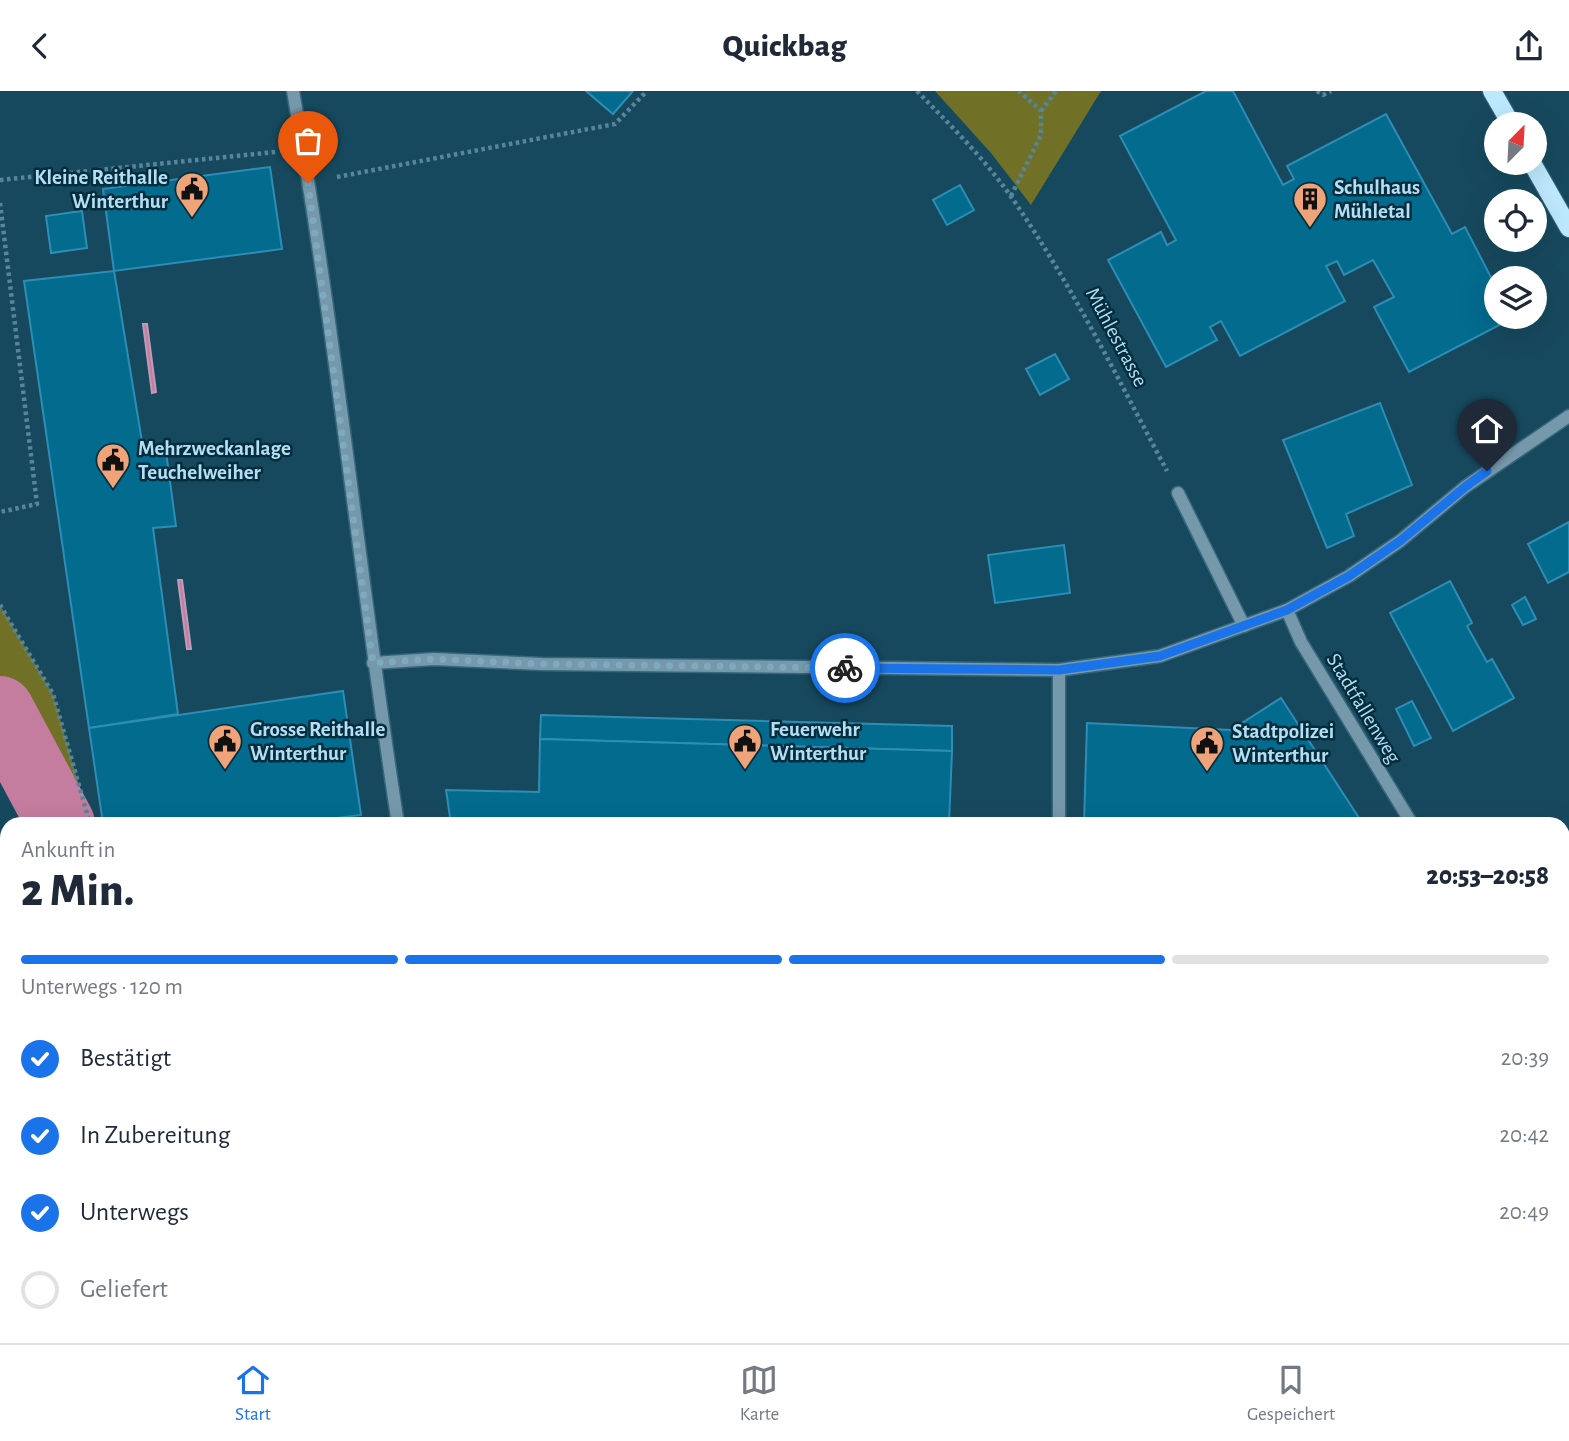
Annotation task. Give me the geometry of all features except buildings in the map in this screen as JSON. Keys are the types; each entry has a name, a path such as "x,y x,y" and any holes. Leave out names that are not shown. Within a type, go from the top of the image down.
{"main road":[{"path":"1492,91 1504,112"},
{"path":"1539,175 1569,228"}],"street":[{"path":"293,91 323,283 373,663 397,817"},
{"path":"373,663 433,659 542,664 1059,670 1160,656 1287,610 1349,576 1400,541 1465,487 1569,415"},
{"path":"1178,493 1244,626"},
{"name":"Stadtfallenweg","path":"1287,610 1301,642 1408,817"},
{"path":"1059,670 1059,817"}],"path":[{"path":"337,177 615,124 647,91"},
{"name":"Mühlestrasse","path":"917,91 968,144 1011,196 1065,279 1178,493"},
{"path":"1019,91 1041,111"},
{"path":"1011,196 1041,135 1041,111 1056,91"},
{"path":"1317,91 1323,95 1331,91"},
{"path":"0,180 275,152"},
{"path":"0,203 37,504 0,512"},
{"path":"0,605 53,694 88,817"}],"shaded area":[{"path":"935,91 1101,91 1031,205 991,153"},
{"path":"143,324 147,324 156,392 152,393"},
{"path":"178,580 182,580 191,649 187,649"},
{"path":"0,605 53,694 88,817 23,817 0,775"}],"waterway":[{"path":"0,710 57,817"}],"way so far":[{"path":"308,183 373,663 433,659 542,664 845,668"}],"place":[{"name":"Kleine Reithalle Winterthur","path":"192,219"},
{"name":"Schulhaus Mühletal","path":"1310,229"},
{"name":"Mehrzweckanlage Teuchelweiher","path":"113,490"},
{"name":"Grosse Reithalle Winterthur","path":"225,771"},
{"name":"Feuerwehr Winterthur","path":"745,771"},
{"name":"Stadtpolizei Winterthur","path":"1207,773"}],"route":[{"path":"845,668 1059,670 1160,656 1287,610 1349,576 1400,541 1487,471"}]}
